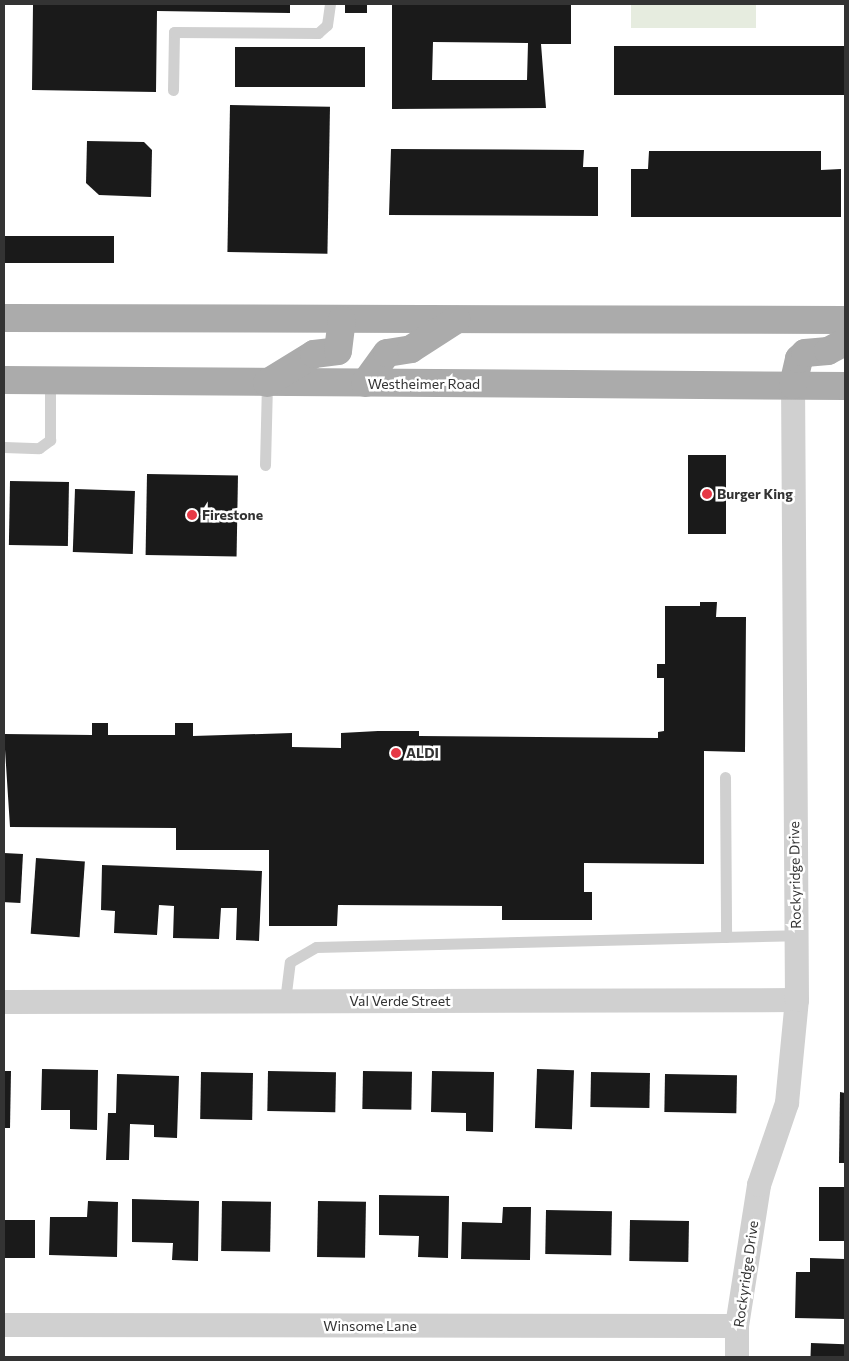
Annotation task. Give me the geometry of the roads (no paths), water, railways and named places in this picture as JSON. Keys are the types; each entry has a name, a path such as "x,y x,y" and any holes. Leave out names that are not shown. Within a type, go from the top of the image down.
{"main road":[{"path":"4,318 845,320"},
{"path":"267,383 314,354 338,350 342,320"},
{"path":"365,383 387,353 411,349 456,320"},
{"path":"794,385 799,359 805,353 845,342"},
{"name":"Westheimer Road","path":"4,380 845,386"}],"street":[{"name":"Rockyridge Drive","path":"737,1357 737,1326 759,1185 787,1103 797,1000 794,385"},
{"name":"Val Verde Street","path":"4,1002 797,1000"},
{"name":"Winsome Lane","path":"4,1325 737,1326"}],"lane":[{"path":"173,90 174,32 318,33 327,26 330,4"},
{"path":"4,447 39,448 50,440 50,380"},
{"path":"265,465 267,383"},
{"path":"725,777 726,937"},
{"path":"285,1001 290,962 316,948 796,935"}],"place":[{"name":"Burger King","path":"707,494"},
{"name":"Firestone","path":"192,515"},
{"name":"ALDI","path":"396,753"}]}
